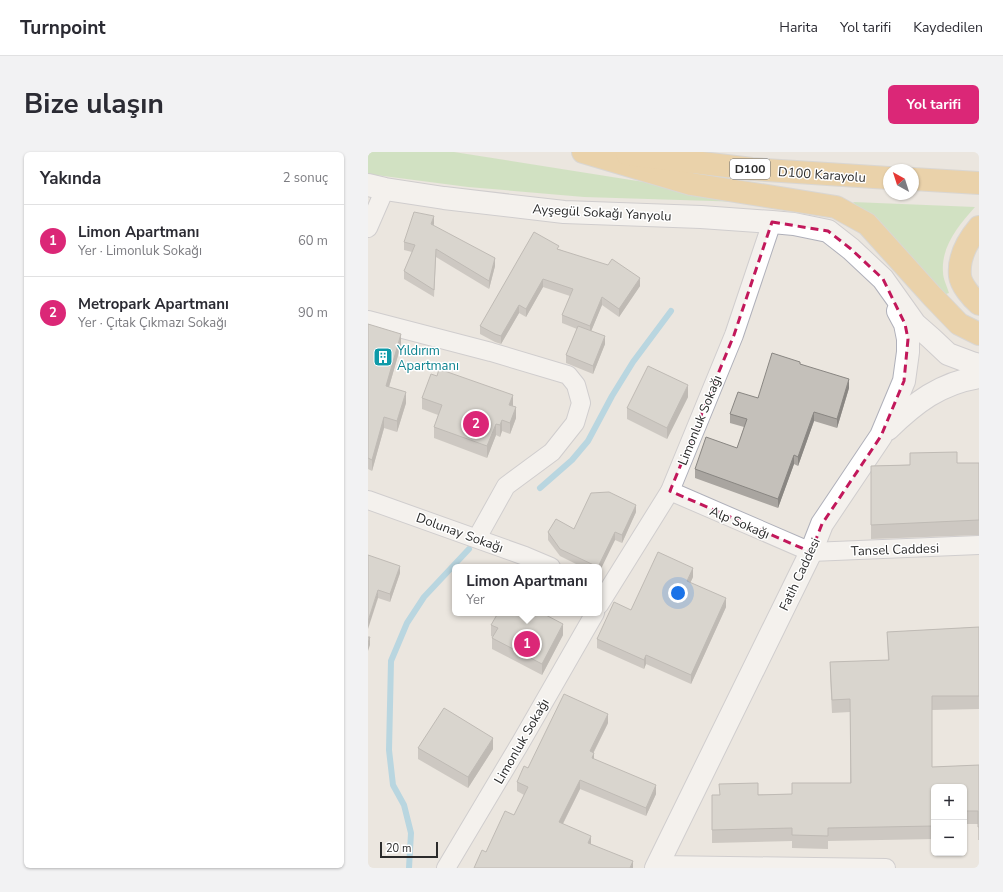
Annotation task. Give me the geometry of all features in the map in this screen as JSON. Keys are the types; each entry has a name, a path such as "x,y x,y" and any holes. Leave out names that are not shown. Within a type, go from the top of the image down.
{"highway":[{"path":"584,152 691,184 836,207 867,224 959,324 979,334"},
{"name":"D100 Karayolu","path":"612,152 752,169 883,178"},
{"path":"919,179 979,183"},
{"path":"979,227 970,237 962,256 960,276 971,297 979,304"}],"main road":[{"name":"Ayşegül Sokağı Yanyolu","path":"377,187 564,212 701,217 794,224 828,231 851,249 883,280"},
{"path":"883,280 915,324 936,344 948,354 972,364 979,365"},
{"name":"Fatih Caddesi","path":"657,866 811,552 822,524 881,436 904,381 908,352 908,339 904,324 883,280"},
{"path":"881,436 907,410 928,395 945,386 964,379 979,377"}],"street":[{"path":"368,228 377,187"},
{"name":"Limonluk Sokağı","path":"602,595 670,491 734,335 772,222"},
{"path":"368,320 491,352 568,375 576,385 581,402 575,423 552,452 506,486 477,538"},
{"name":"Alp Sokağı","path":"670,491 811,552"},
{"name":"Dolunay Sokağı","path":"368,500 477,538 544,564"},
{"name":"Tansel Caddesi","path":"811,552 979,545"},
{"name":"Limonluk Sokağı","path":"446,868 592,616"},
{"path":"657,866 886,868"}],"highlighted area":[{"path":"772,222 828,231 851,249 883,279 905,324 908,339 904,381 881,436 822,524 811,552 670,491 734,335"}],"green space":[{"path":"368,152 454,152 768,200 744,202 584,197 468,187 368,174"},
{"path":"853,202 975,207 952,236 945,253 943,275 949,293 943,295"}],"building":[{"path":"414,212 434,216 431,224 495,258 489,281 436,249 434,290 404,271 415,245 404,242"},
{"path":"534,232 559,246 557,249 608,265 612,259 640,278 619,309 602,297 590,326 562,315 573,289 543,279 526,309 519,305 501,336 495,334 480,326"},
{"path":"368,324 401,334 386,386 406,392 397,421 384,417 372,460 368,458"},
{"path":"578,326 605,336 593,366 566,355"},
{"path":"772,353 800,362 800,364 849,379 837,419 814,412 798,457 794,455 778,499 695,469 706,437 737,448 747,419 730,414 738,392 758,398"},
{"path":"648,366 688,385 667,428 627,408"},
{"path":"439,369 513,395 509,405 516,407 510,423 502,420 500,425 496,424 487,446 434,427 442,405 422,398 431,374 437,376"},
{"path":"957,452 957,463 979,463 979,520 871,525 871,466 910,465 910,453"},
{"path":"609,492 636,505 622,535 615,532 599,564 592,564 560,549 548,532 556,519 574,529 591,493"},
{"path":"658,552 693,568 687,581 726,598 691,675 646,655 644,660 597,639 614,602 631,610"},
{"path":"368,555 400,566 390,594 378,590 368,621"},
{"path":"496,616 548,616 563,624 542,664 492,638 498,628 491,625"},
{"path":"979,627 979,696 932,696 932,767 979,765 979,827 978,811 967,811 967,784 931,784 931,826 828,828 828,836 792,835 792,828 712,830 712,795 720,795 719,784 758,783 758,795 792,794 792,783 851,783 850,699 832,700 830,662 889,660 887,632"},
{"path":"564,694 608,714 590,751 594,753 592,758 656,785 646,808 580,780 559,822 591,836 588,843 633,861 630,868 474,868 482,850 486,852 505,811 514,815 528,787 517,782 524,766 528,768"},
{"path":"444,708 493,738 468,777 418,748"}],"waterway":[{"path":"540,488 572,460 588,441 612,396 633,362 671,311"},
{"path":"455,564 469,549"},
{"path":"409,868 411,833 404,805 393,785 389,750 391,661 407,623 424,597 452,567"}],"place":[{"name":"Yıldırım Apartmanı","path":"383,357"},
{"name":"Metropark Apartmanı","path":"476,424"},
{"name":"Limon Apartmanı","path":"527,644"}]}
